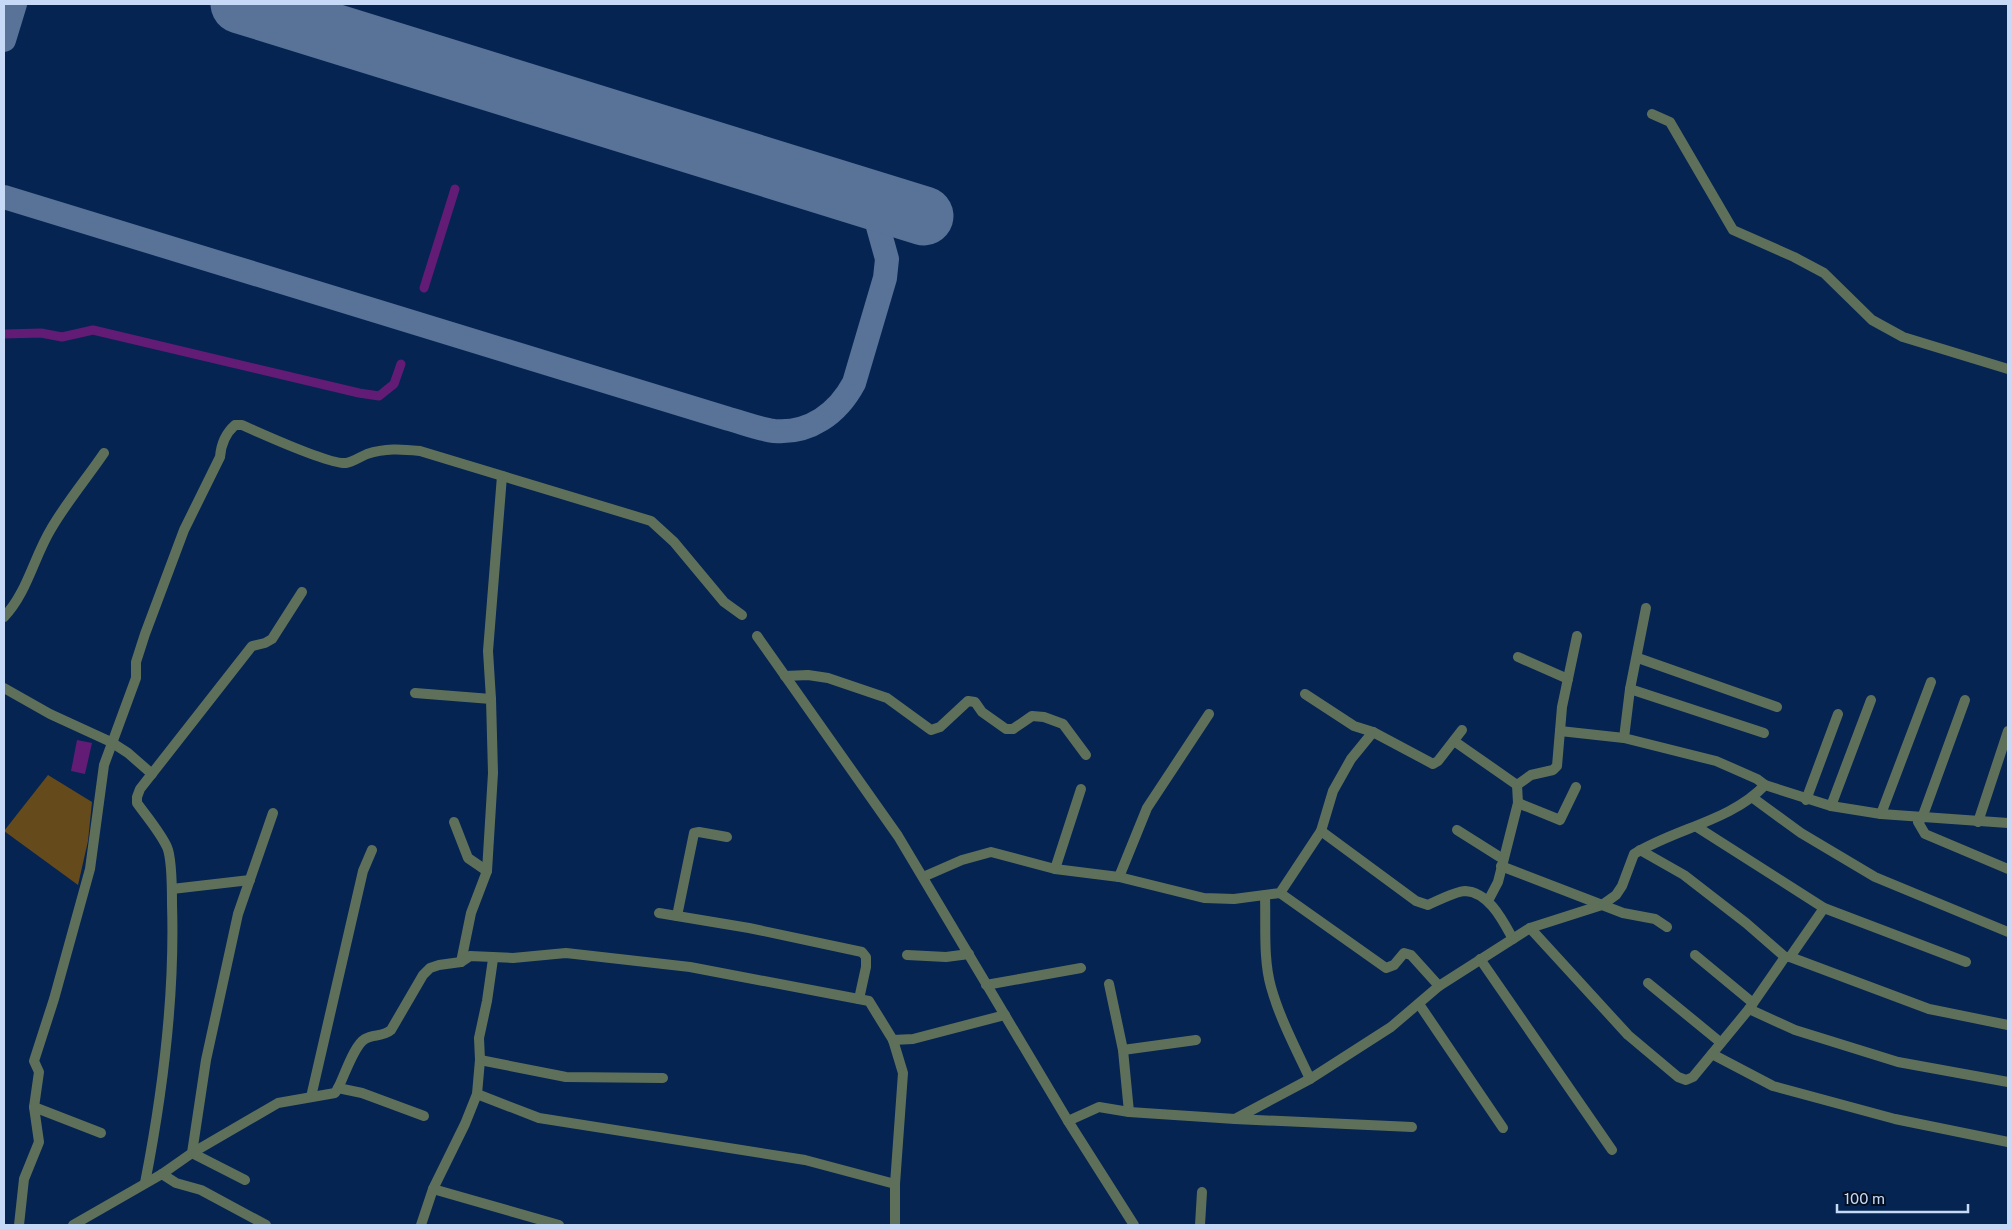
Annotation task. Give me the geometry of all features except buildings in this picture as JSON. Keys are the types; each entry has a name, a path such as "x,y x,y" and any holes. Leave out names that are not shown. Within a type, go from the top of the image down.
{"street":[{"path":"1652,114 1670,122 1733,230 1794,257 1824,273 1872,320 1902,337 2008,369"},
{"path":"19,1225 24,1179 38,1142 34,1107 39,1072 34,1061 54,999 90,869 104,765 136,678 136,662 144,634 184,530 220,457 221,447 229,430 235,425 242,425 338,463 346,463 374,452 395,449 420,451 651,522 674,542 724,602 742,615"},
{"path":"4,617 11,610 50,530 104,453"},
{"path":"461,962 470,913 487,871 493,773 492,699 488,652 502,476"},
{"path":"145,1183 157,1120 166,1052 172,975 172,889 168,849 137,803 137,797 140,789 252,646 272,639 302,592"},
{"path":"1624,738 1630,689 1638,658 1646,608"},
{"path":"757,636 898,836 969,954 986,986 1134,1225"},
{"path":"1517,785 1532,775 1553,770 1557,766 1562,707 1577,636"},
{"path":"1518,657 1568,679"},
{"path":"1638,658 1777,707"},
{"path":"785,676 808,675 828,678 887,698 932,730 940,727 968,701 975,702 982,712 1006,729 1013,729 1032,716 1044,717 1063,724 1086,755"},
{"path":"1882,814 1931,682"},
{"path":"4,688 50,714 111,742 128,753 152,774"},
{"path":"1630,689 1764,733"},
{"path":"415,693 492,699"},
{"path":"1305,694 1354,726 1373,732 1433,764 1438,762 1462,730"},
{"path":"1831,806 1872,700"},
{"path":"1966,700 1922,818 1918,822 1926,834 2008,869"},
{"path":"1119,877 1147,808 1209,714"},
{"path":"1806,800 1838,714"},
{"path":"1560,731 1624,738 1716,761 1757,779 1765,785 1806,800 1831,806 1922,818 2008,823"},
{"path":"1978,822 2008,731"},
{"path":"923,877 962,860 991,852 1055,869 1119,877 1204,898 1234,899 1280,893 1321,831 1333,790 1351,759 1373,732"},
{"path":"1454,741 1517,785"},
{"path":"1488,901 1498,882 1518,804 1517,785"},
{"path":"1235,1119 1310,1079 1391,1027 1439,986 1480,958 1530,928 1602,905 1616,895 1622,886 1634,854 1697,827 1753,798 1765,785"},
{"path":"1518,804 1560,820 1576,787"},
{"path":"1055,869 1081,789"},
{"path":"1753,798 1801,833 1875,877 2008,932"},
{"path":"192,1153 206,1060 238,914 273,813"},
{"path":"454,822 468,858 487,871"},
{"path":"1697,827 1824,908 1966,962"},
{"path":"1457,830 1502,862 1602,905 1623,913 1655,919 1667,927"},
{"path":"1321,831 1423,905 1428,905 1464,891 1488,901 1502,918 1513,939"},
{"path":"677,916 694,833 699,832 727,837"},
{"path":"311,1097 363,871 372,850"},
{"path":"1640,850 1684,875 1788,957 1929,1009 2008,1025"},
{"path":"172,889 250,880"},
{"path":"1280,893 1386,968 1394,965 1404,954 1411,955 1439,986"},
{"path":"1265,896 1271,986 1283,1021 1310,1079"},
{"path":"1530,928 1628,1035 1678,1076 1686,1080 1693,1077 1751,1006 1824,908"},
{"path":"659,913 749,928 862,952 866,957 866,967 859,999"},
{"path":"77,1225 162,1174 192,1153 278,1103 329,1094 338,1088 358,1045 367,1037 383,1035 391,1030 422,975 430,968 461,962 470,956 493,958 566,953 690,967 869,1002 894,1040 903,1073 895,1184 895,1225"},
{"path":"907,955 946,957 969,954"},
{"path":"1694,955 1751,1006 1795,1030 1898,1062 2008,1082"},
{"path":"420,1225 433,1189 465,1124 477,1094 480,1060 479,1038 487,1001 493,958"},
{"path":"1480,958 1612,1150"},
{"path":"986,986 1081,968"},
{"path":"1648,983 1720,1042"},
{"path":"1109,984 1123,1050 1129,1112"},
{"path":"1419,1004 1503,1128"},
{"path":"894,1040 913,1039 1005,1015"},
{"path":"1123,1050 1196,1040"},
{"path":"1712,1054 1773,1086 1895,1119 2008,1142"},
{"path":"480,1060 566,1076 663,1078"},
{"path":"338,1088 362,1092 424,1116"},
{"path":"477,1094 539,1118 805,1160 895,1184"},
{"path":"34,1107 101,1133"},
{"path":"1068,1121 1099,1107 1129,1112 1235,1119 1412,1127"},
{"path":"192,1153 245,1180"},
{"path":"162,1174 176,1183 201,1190 266,1225"},
{"path":"433,1189 559,1225"},
{"path":"1200,1225 1202,1192"}],"shaded area":[{"path":"77,740 92,743 85,774 71,771"},
{"path":"48,775 92,802 88,841 78,885 4,831"}],"waterway":[{"path":"424,288 455,189"},
{"path":"4,334 41,333 62,337 93,330 359,393 379,396 394,384 401,364"}],"taxiway":[{"path":"4,40 15,4"},
{"path":"4,197 752,426 774,431 787,431 811,425 821,419 840,404 847,394 854,383 885,278 887,259 877,223 864,202 856,195"}],"runway":[{"path":"240,4 924,216"}]}
